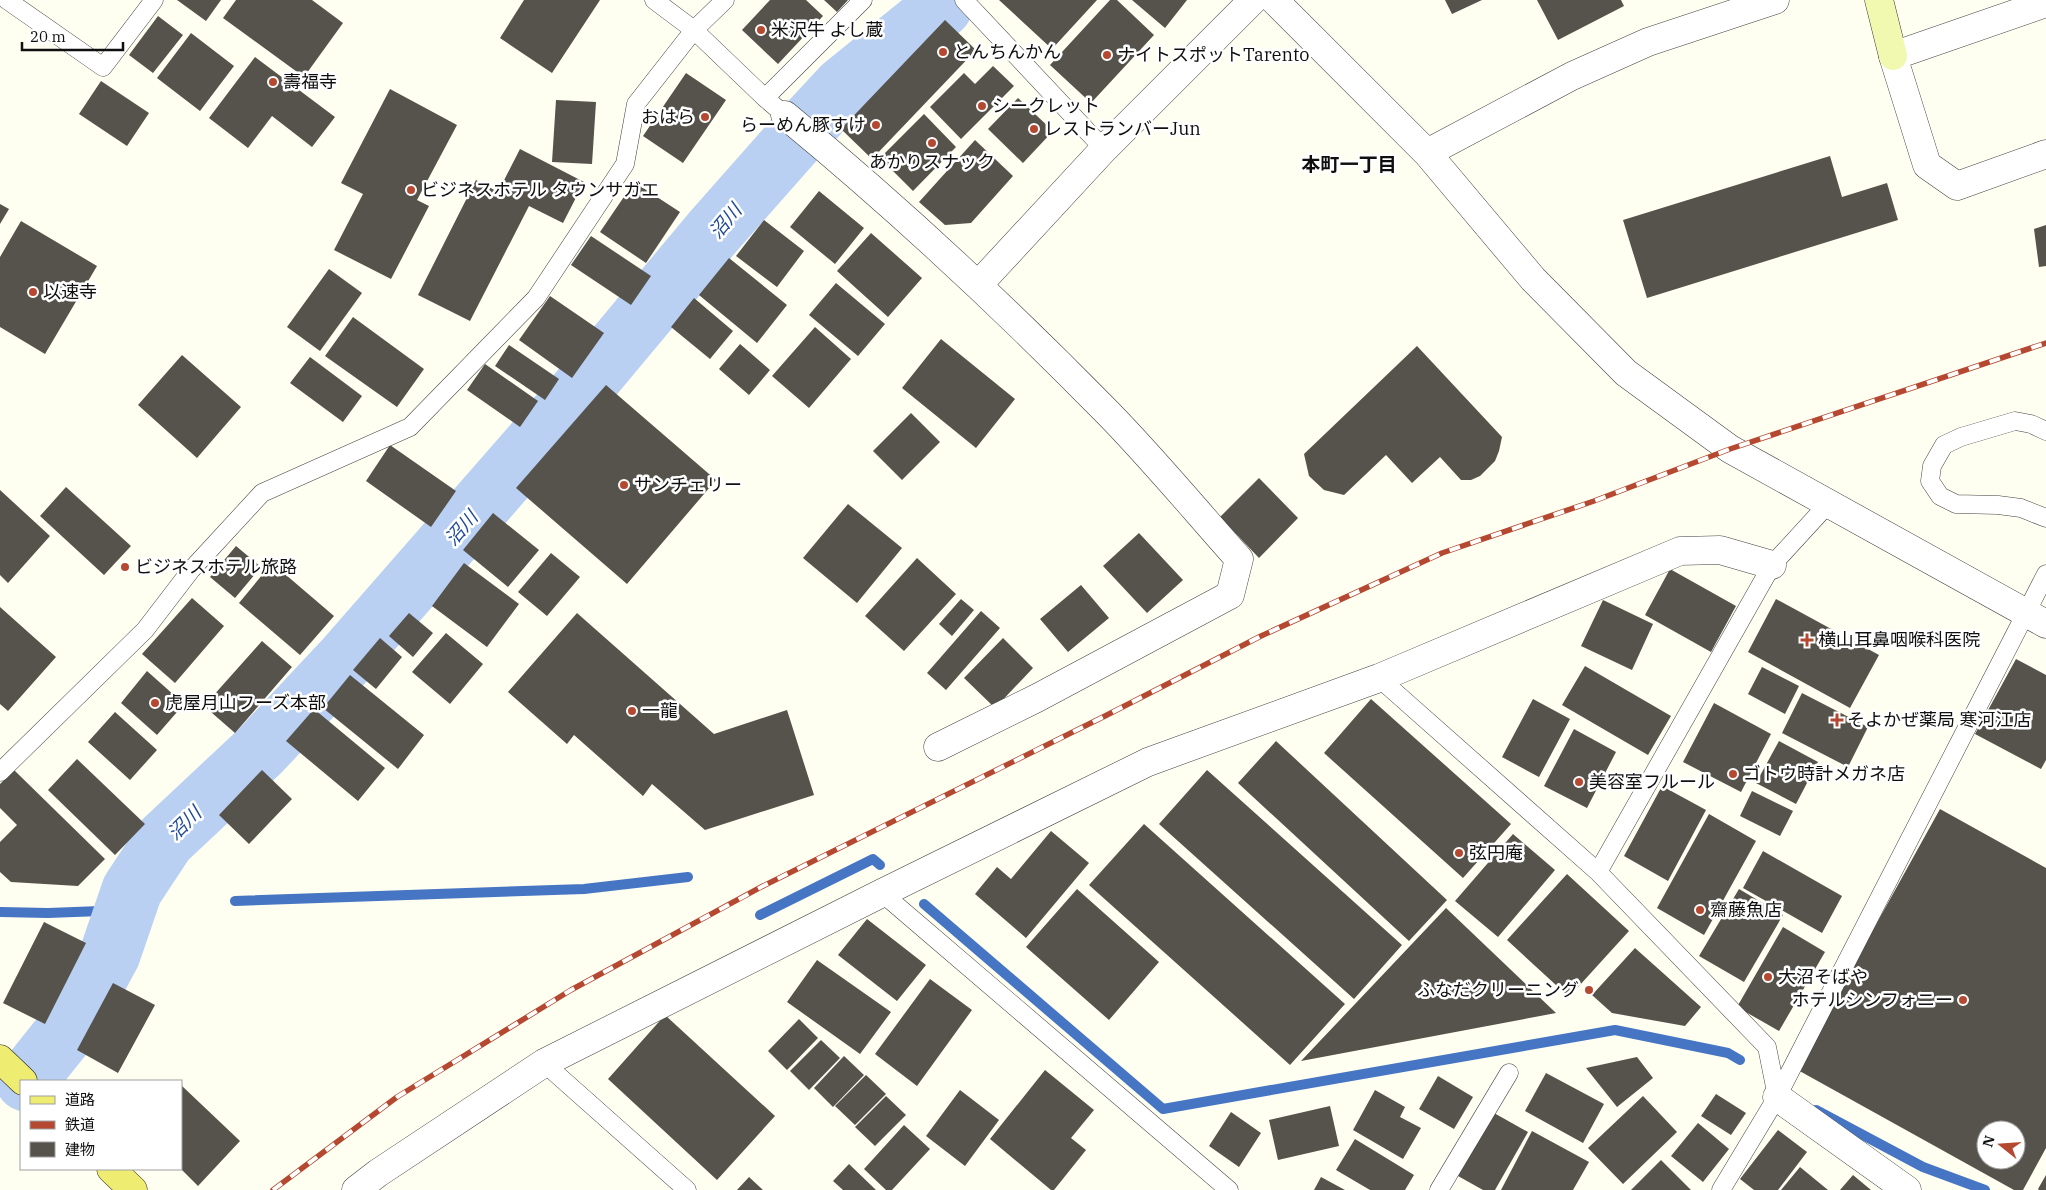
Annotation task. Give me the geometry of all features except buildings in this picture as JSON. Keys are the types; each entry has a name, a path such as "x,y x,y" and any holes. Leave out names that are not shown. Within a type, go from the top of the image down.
{"main road":[{"path":"1879,0 1893,56"},
{"path":"0,1059 22,1080"},
{"path":"112,1170 133,1190"}],"street":[{"path":"979,284 1104,149 1252,0"},
{"path":"1274,0 1427,153 1533,279 1626,373 1730,449 2036,618"},
{"path":"1427,153 1572,76 1648,42 1775,0"},
{"path":"2046,2 1893,56 1927,165 1957,186 2046,154"},
{"path":"775,106 979,284 1109,414 1239,559 1230,595 1037,698 938,747"},
{"path":"356,1190 378,1173 544,1063 1148,762 1379,678 1680,551 1720,550 1772,565"},
{"path":"1777,1096 1907,1190"}],"lane":[{"path":"7,0 103,67 154,0"},
{"path":"654,0 694,30 775,106 863,0"},
{"path":"0,772 145,630 191,570 262,494 410,427 536,298 625,164 636,104 694,30 725,0"},
{"path":"964,0 1104,149"},
{"path":"2046,431 2032,424 2015,421 1961,437 1944,445 1932,466 1930,481 1940,496 1956,504 1998,505 2022,508 2046,518"},
{"path":"1598,872 1772,565 1828,504"},
{"path":"1721,1190 1777,1096 2036,618 2046,574"},
{"path":"1379,678 1598,872 1767,1047 1777,1096"},
{"path":"882,893 1229,1190"},
{"path":"544,1063 686,1190"},
{"path":"1446,1188 1508,1073"}],"waterway":[{"name":"沼川","path":"27,1080 74,1021 110,954 132,890 165,840 260,751 346,659 570,403 712,233 843,87 942,7"},
{"path":"760,915 873,859 880,865"},
{"path":"235,901 584,889 688,877"},
{"path":"924,904 1163,1109 1615,1030 1728,1053 1740,1060"},
{"path":"0,912 101,911"},
{"path":"1816,1110 1923,1167 1985,1190"}],"railway":[{"path":"273,1190 397,1097 571,990 763,886 1105,716 1261,636 1442,553 1594,501 1730,449 2046,343"}],"place":[{"name":"米沢牛 よし蔵","path":"761,30"},
{"name":"とんちんかん","path":"943,52"},
{"name":"ナイトスポットTarento","path":"1107,55"},
{"name":"壽福寺","path":"273,82"},
{"name":"シークレット","path":"982,106"},
{"name":"おはら","path":"705,117"},
{"name":"らーめん豚すけ","path":"876,125"},
{"name":"レストランバーJun","path":"1034,129"},
{"name":"あかりスナック","path":"932,143"},
{"name":"ビジネスホテル タウンサガエ","path":"411,190"},
{"name":"以速寺","path":"33,292"},
{"name":"サンチェリー","path":"624,485"},
{"name":"ビジネスホテル旅路","path":"125,567"},
{"name":"横山耳鼻咽喉科医院","path":"1807,640"},
{"name":"虎屋月山フーズ本部","path":"155,703"},
{"name":"一龍","path":"632,711"},
{"name":"そよかぜ薬局 寒河江店","path":"1837,720"},
{"name":"ゴトウ時計メガネ店","path":"1733,774"},
{"name":"美容室フルール","path":"1579,782"},
{"name":"弦円庵","path":"1459,853"},
{"name":"齋藤魚店","path":"1700,910"},
{"name":"大沼そばや","path":"1768,977"},
{"name":"ふなだクリーニング","path":"1589,990"},
{"name":"ホテルシンフォニー","path":"1963,1000"}],"district":[{"name":"本町一丁目","path":"1349,164"}]}
